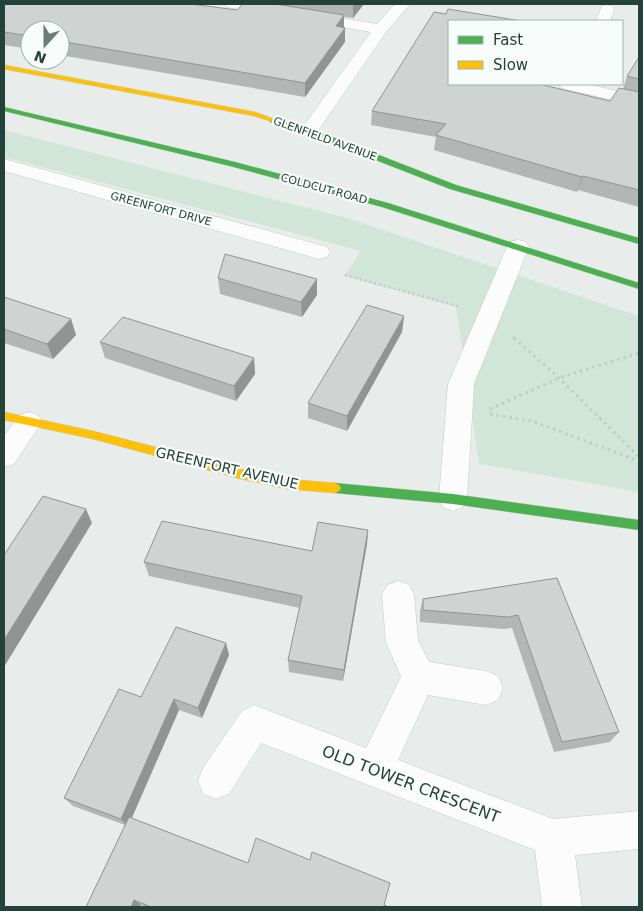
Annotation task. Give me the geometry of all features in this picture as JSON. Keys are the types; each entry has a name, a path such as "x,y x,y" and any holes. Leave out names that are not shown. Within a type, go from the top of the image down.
{"street":[{"path":"232,4 381,28"},
{"path":"309,132 381,28 402,4"},
{"name":"GLENFIELD AVENUE","path":"4,68 255,114 309,132 453,186 639,241"},
{"path":"575,85 639,101"},
{"name":"COLDCUT ROAD","path":"4,108 242,166 385,205 639,286"},
{"name":"GREENFORT DRIVE","path":"4,165 319,252"},
{"path":"453,499 470,413 461,384 518,247"},
{"name":"GREENFORT AVENUE","path":"4,416 93,435 241,474 287,484 453,499 639,525"},
{"path":"4,456 29,422"},
{"path":"398,595 402,642 419,677"},
{"path":"419,677 486,688"},
{"path":"375,770 419,677"},
{"name":"OLD TOWER CRESCENT","path":"216,781 254,723 553,838 639,830"},
{"path":"553,838 562,907"}],"path":[{"path":"345,275 461,306"},
{"path":"510,335 559,378 639,457"},
{"path":"470,413 559,378 639,353"},
{"path":"470,413 502,415 532,421 639,461"}],"green space":[{"path":"4,130 347,218 639,316 639,492 479,464 456,307 344,276 361,251 4,157"}],"building":[{"path":"4,4 191,4 237,10 243,4 275,4 344,15 336,26 345,28 305,83 70,43 70,20 20,20 20,34 4,32"},
{"path":"448,9 515,20 448,20 448,85 543,85 610,101 619,88 639,92 639,190 582,177 436,135 446,124 372,111 434,12 446,14"},
{"path":"639,57 639,79 627,76"},
{"path":"225,254 317,279 301,302 218,278"},
{"path":"4,297 71,319 47,344 4,329"},
{"path":"367,305 404,316 347,416 308,403"},
{"path":"123,317 254,358 234,386 100,342"},
{"path":"43,496 86,509 4,640 4,555"},
{"path":"162,521 312,551 318,522 368,530 344,670 288,660 302,596 144,562"},
{"path":"557,578 619,732 562,742 518,615 508,617 423,610 423,599"},
{"path":"176,627 226,643 198,708 174,699 121,819 64,798 119,689 141,697"},
{"path":"129,817 248,863 256,838 310,860 312,852 390,883 384,905 389,907 151,907 134,900 131,907 86,907"}],"traffic: fast":[{"path":"4,109 232,164 385,205 639,286"},
{"path":"273,120 309,131 453,187 639,241"},
{"path":"335,488 453,499 639,525"}],"traffic: slow":[{"path":"4,67 255,114 273,120"},
{"path":"4,416 93,435 241,474 287,484 335,488"}]}
